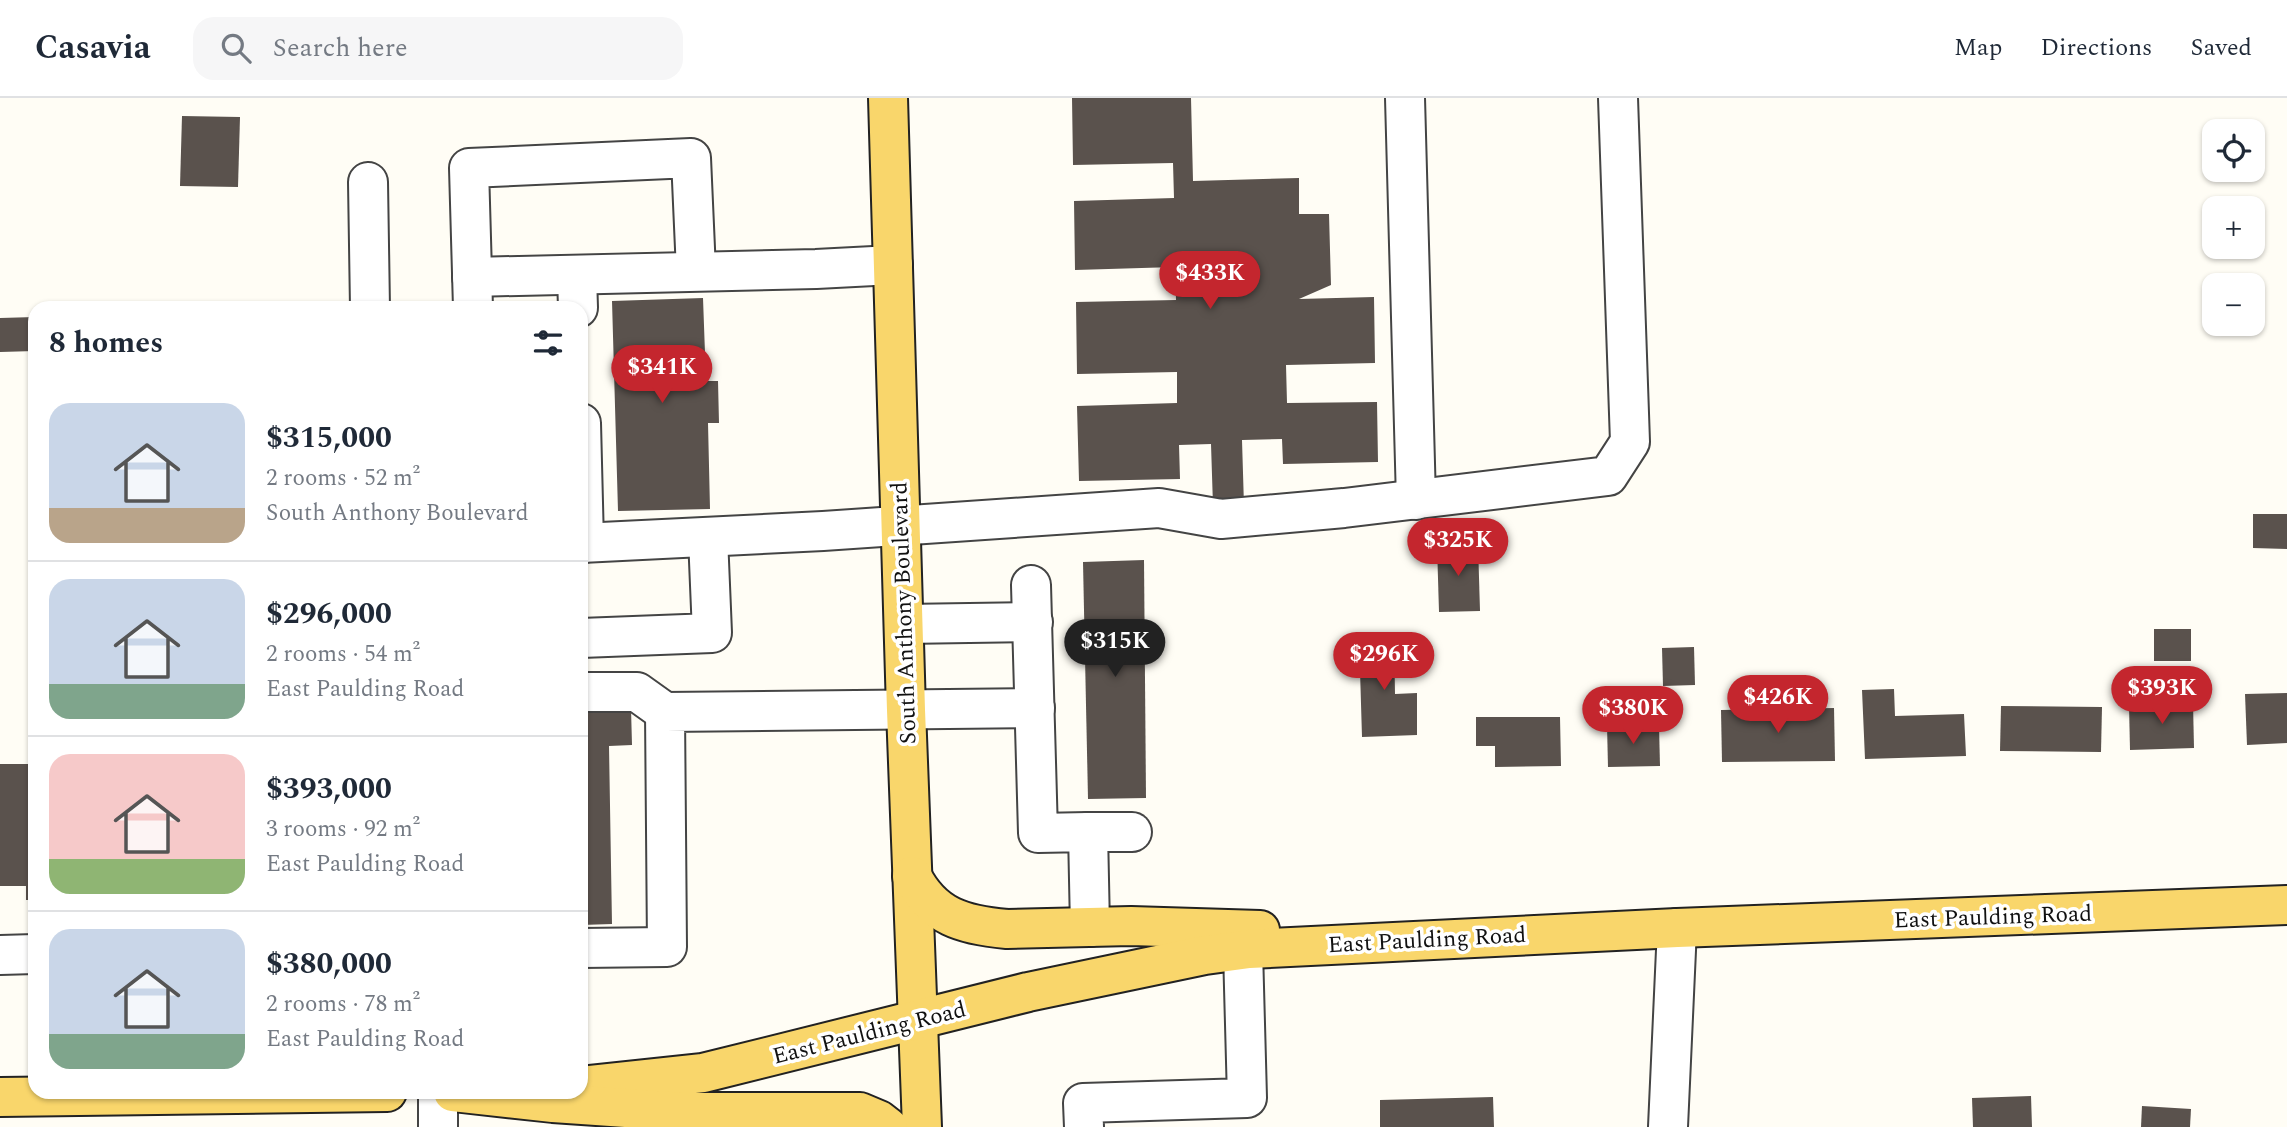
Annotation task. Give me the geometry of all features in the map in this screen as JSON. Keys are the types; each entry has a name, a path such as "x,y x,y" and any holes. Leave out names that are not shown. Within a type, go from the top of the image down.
{"main road":[{"name":"South Anthony Boulevard","path":"888,98 906,710 922,1127"},
{"path":"912,876 921,893 935,908 950,917 967,923 1007,929 1240,928 1366,941"},
{"name":"East Paulding Road","path":"588,1085 703,1073 1041,990 1205,955 1243,950 1366,941 2287,905"},
{"path":"0,1097 28,1097"},
{"path":"517,1099 683,1112 860,1112 888,1127"}],"street":[{"path":"1405,98 1416,499"},
{"path":"588,543 1159,508 1221,519 1608,476 1630,442 1618,98"},
{"path":"696,271 691,158 469,169 473,293 578,292 696,271 893,265"},
{"path":"368,182 370,301"},
{"path":"588,638 712,633 708,537"},
{"path":"1031,585 1038,833 1132,832"},
{"path":"904,624 1033,622"},
{"path":"591,692 637,692 666,712 1035,708"},
{"path":"588,948 667,947 666,712"},
{"path":"1087,832 1090,927"},
{"path":"1668,1127 1677,928"},
{"path":"1084,1127 1083,1103 1247,1098 1243,950"},
{"path":"0,955 28,954"},
{"path":"438,1099 438,1127"}],"building":[{"path":"1072,98 1191,98 1193,181 1299,178 1299,214 1329,214 1331,285 1299,299 1374,297 1375,363 1286,365 1287,403 1377,402 1378,462 1283,464 1282,439 1242,440 1244,506 1213,506 1211,444 1179,445 1180,479 1079,481 1077,406 1177,403 1177,372 1077,374 1076,302 1176,300 1175,267 1075,270 1074,201 1174,198 1173,163 1073,165"},
{"path":"182,116 240,117 238,187 180,186"},
{"path":"703,298 706,381 718,381 719,423 708,423 710,509 618,511 612,301"},
{"path":"28,317 28,351 0,352 0,318"},
{"path":"2253,514 2287,514 2287,549 2253,548"},
{"path":"1478,544 1480,611 1439,612 1437,545"},
{"path":"1144,560 1146,798 1088,799 1083,562"},
{"path":"2154,629 2191,629 2191,661 2154,661"},
{"path":"1394,636 1395,694 1417,693 1417,735 1362,737 1359,637"},
{"path":"1694,647 1695,685 1663,686 1662,648"},
{"path":"1894,689 1895,716 1964,714 1966,756 1865,759 1862,690"},
{"path":"2287,693 2287,743 2247,745 2245,694"},
{"path":"588,703 631,708 632,745 609,746 612,924 588,925"},
{"path":"2193,703 2194,748 2130,750 2129,705"},
{"path":"2001,706 2102,707 2101,752 2000,751"},
{"path":"1834,708 1835,761 1722,762 1721,710"},
{"path":"1476,717 1560,717 1561,766 1495,767 1495,746 1476,746"},
{"path":"1607,725 1659,725 1660,766 1608,767"},
{"path":"0,764 28,764 28,900 26,886 0,886"},
{"path":"2031,1096 2032,1127 1973,1127 1972,1098"},
{"path":"1493,1097 1494,1127 1380,1127 1380,1100"},
{"path":"2142,1106 2191,1109 2190,1127 2141,1127"}]}
